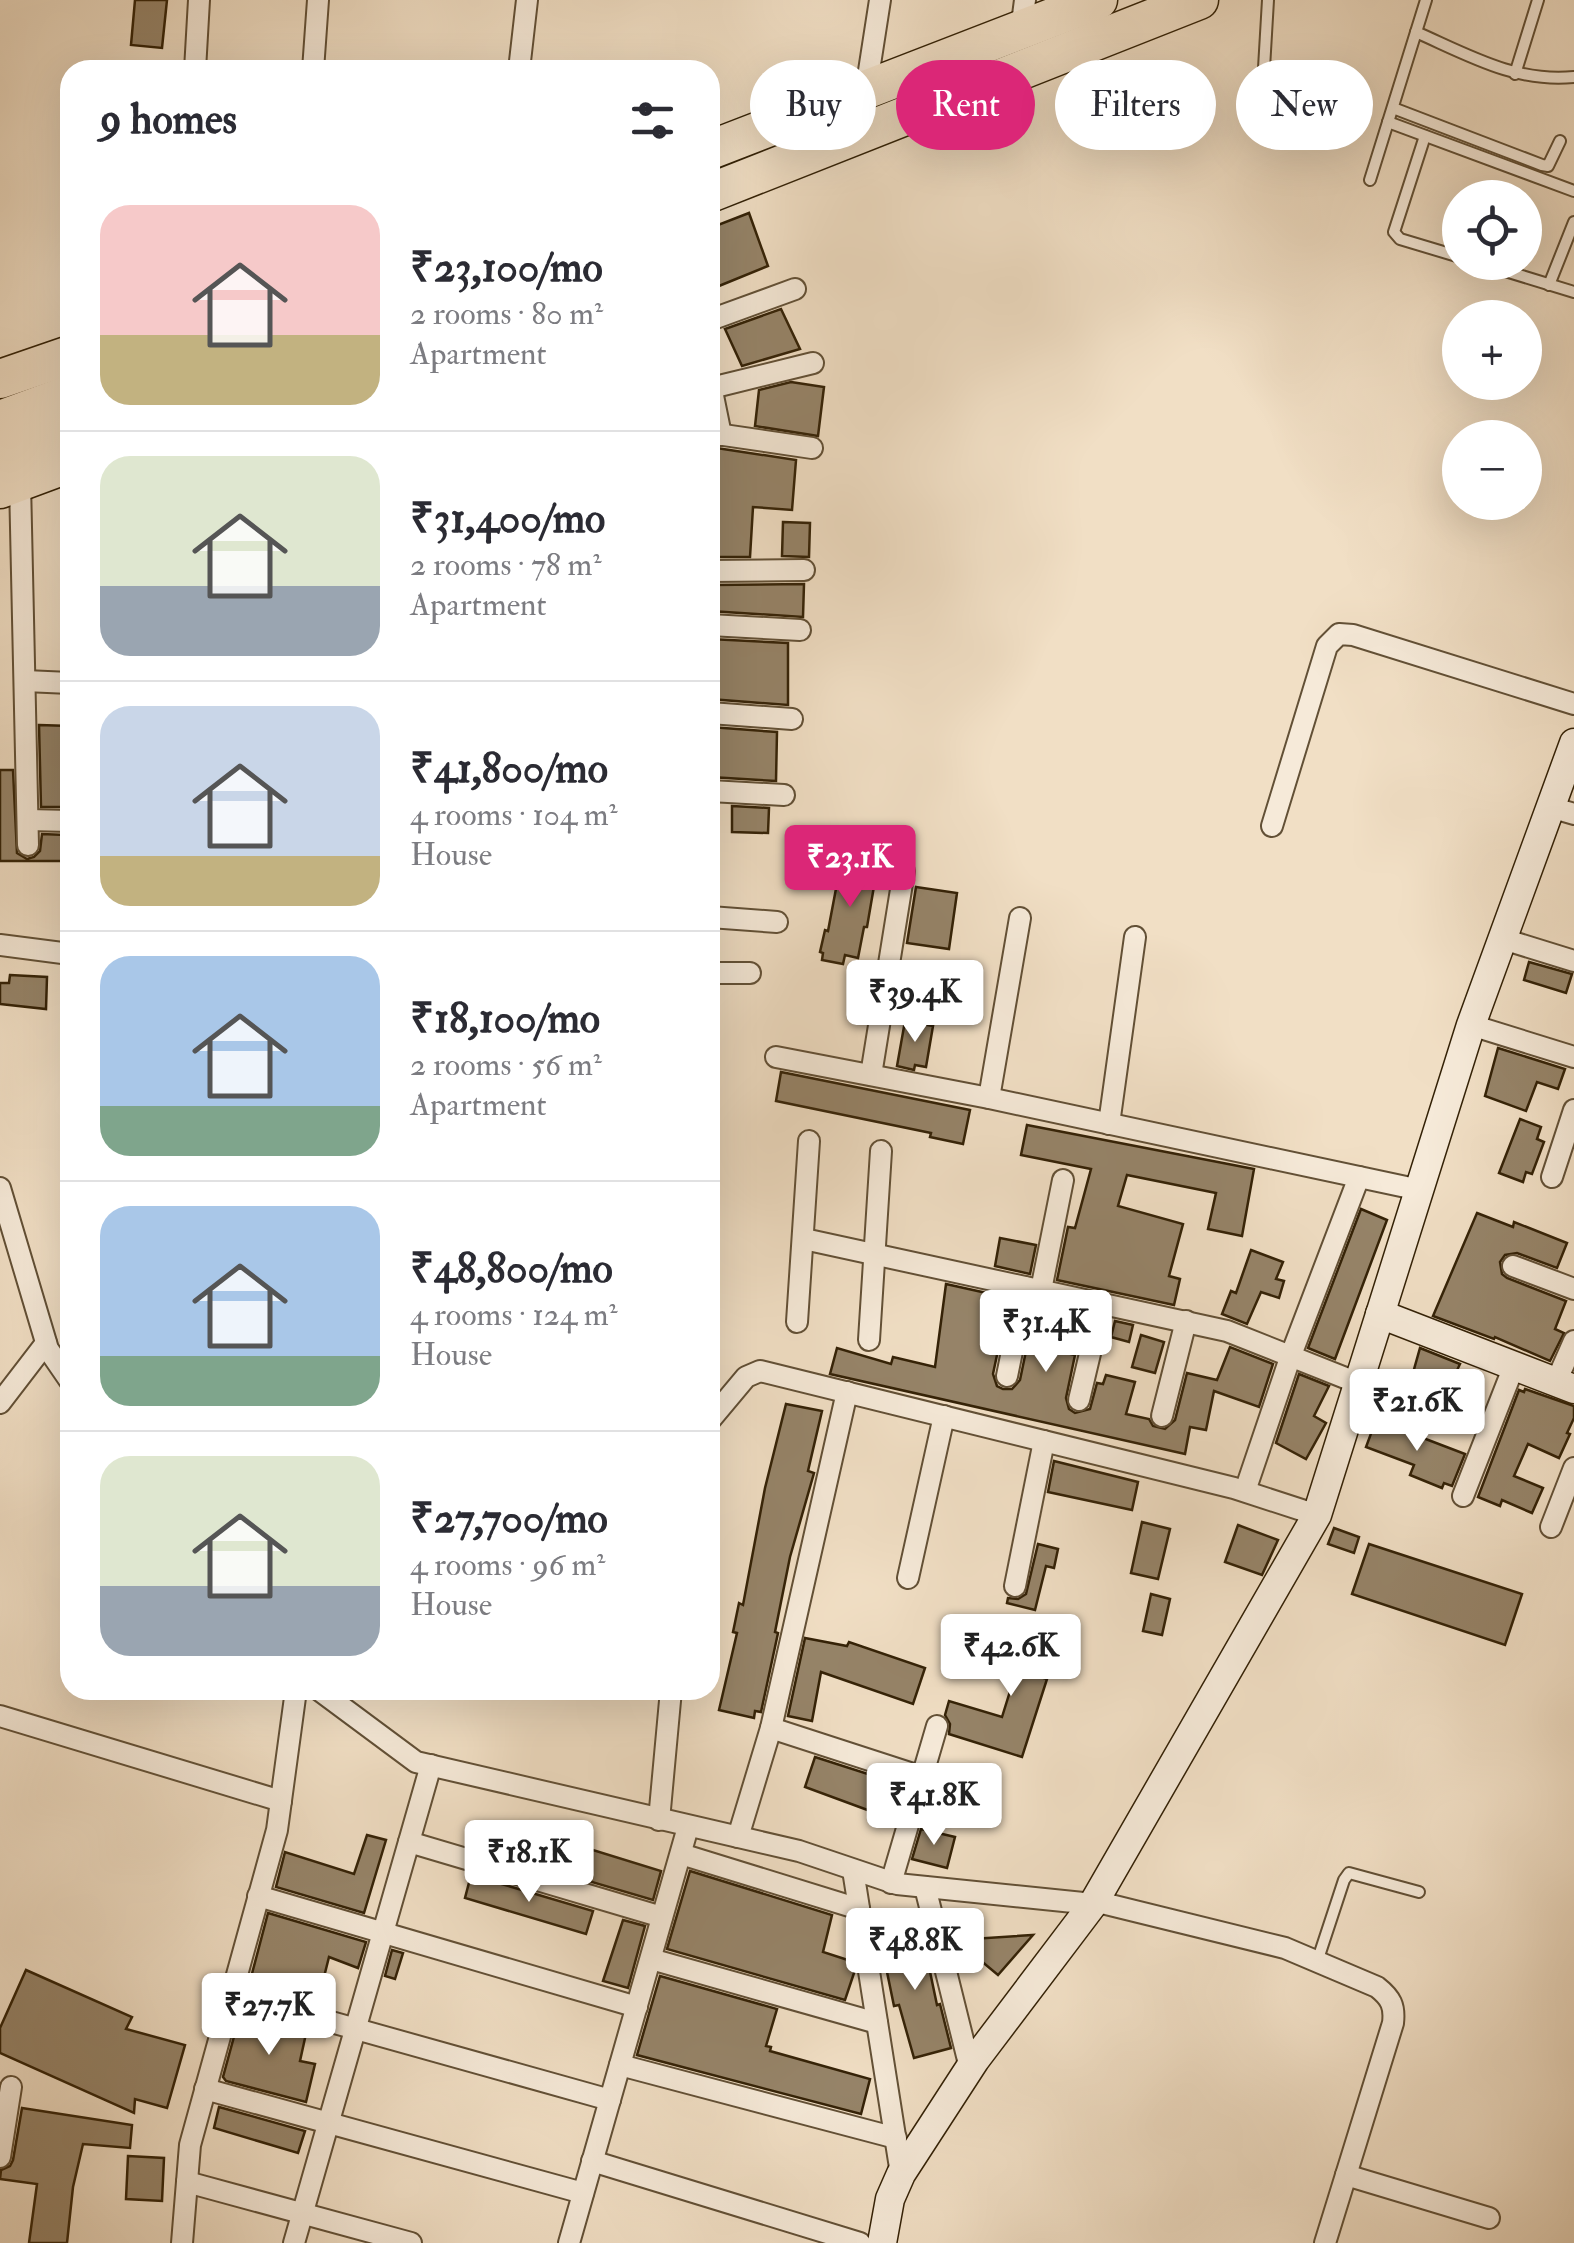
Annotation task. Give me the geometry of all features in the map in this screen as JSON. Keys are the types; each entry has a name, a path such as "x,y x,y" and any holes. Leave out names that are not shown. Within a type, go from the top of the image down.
{"highway":[{"path":"876,85 1023,16 1098,0"},
{"path":"720,189 1178,4"},
{"path":"720,146 750,135"},
{"path":"0,379 60,358"},
{"path":"0,420 60,398"},
{"path":"7,475 60,435"},
{"path":"7,475 60,465"}],"street":[{"path":"195,60 199,0"},
{"path":"314,60 318,0"},
{"path":"520,60 527,0"},
{"path":"871,60 880,0"},
{"path":"720,316 795,289"},
{"path":"720,383 813,363"},
{"path":"720,435 812,448"},
{"path":"7,475 24,681 28,845"},
{"path":"720,571 804,570"},
{"path":"720,626 800,630"},
{"path":"1272,826 1326,646 1339,634 1574,704"},
{"path":"24,681 60,682"},
{"path":"720,713 792,719"},
{"path":"882,2243 890,2199 901,2174 970,2068 1094,1903 1317,1515 1472,1025 1503,939 1562,811 1574,743"},
{"path":"720,791 784,794"},
{"path":"28,820 60,821"},
{"path":"870,1076 904,871"},
{"path":"720,918 777,922"},
{"path":"990,1098 1020,918"},
{"path":"1109,1124 1135,936"},
{"path":"1503,939 1574,960"},
{"path":"0,944 60,953"},
{"path":"720,973 750,974"},
{"path":"1472,1025 1574,1058"},
{"path":"776,1057 990,1098 1420,1190"},
{"path":"1552,1177 1574,1110"},
{"path":"797,1322 809,1141"},
{"path":"869,1340 881,1151"},
{"path":"1245,1491 1291,1355 1359,1177"},
{"path":"1007,1376 1063,1180"},
{"path":"0,1188 46,1342 60,1364"},
{"path":"804,1238 1186,1321 1248,1338 1358,1383"},
{"path":"1512,1266 1574,1290"},
{"path":"1079,1400 1102,1303"},
{"path":"1380,1314 1565,1385 1574,1341"},
{"path":"1162,1416 1186,1321"},
{"path":"0,1403 46,1342"},
{"path":"1462,1496 1514,1366"},
{"path":"720,1409 754,1371 1245,1491 1317,1515"},
{"path":"738,1838 772,1728 847,1392"},
{"path":"908,1578 944,1416"},
{"path":"1016,1586 1044,1441"},
{"path":"1550,1526 1574,1468"},
{"path":"182,2243 190,2144 277,1830 295,1700"},
{"path":"333,1700 405,1756 432,1765 799,1851 891,1883 1094,1903 1279,1946 1377,1987 1394,2008 1393,2024 1326,2243"},
{"path":"660,1820 670,1700"},
{"path":"0,1716 281,1800"},
{"path":"891,1883 936,1726"},
{"path":"772,1728 922,1777"},
{"path":"294,2243 432,1765"},
{"path":"569,2243 688,1826"},
{"path":"409,1842 662,1917"},
{"path":"681,1854 860,1909"},
{"path":"854,1870 901,2174"},
{"path":"925,1887 970,2068"},
{"path":"258,1896 636,2007"},
{"path":"650,1959 877,2023"},
{"path":"231,1994 610,2100"},
{"path":"620,2065 896,2138"},
{"path":"0,2157 11,2087"},
{"path":"205,2088 583,2192"},
{"path":"592,2161 860,2243"},
{"path":"1346,2175 1489,2218"},
{"path":"187,2182 411,2243"}],"lane":[{"path":"1264,60 1268,0"},
{"path":"1370,180 1426,0"},
{"path":"1515,74 1538,0"},
{"path":"1416,32 1515,74 1551,80 1574,77"},
{"path":"1393,108 1542,165 1548,166 1560,141"},
{"path":"1388,122 1574,191"},
{"path":"1425,136 1394,232 1400,239 1442,252"},
{"path":"1549,285 1574,222"},
{"path":"1533,280 1574,292"},
{"path":"1318,1962 1350,1872 1420,1892"}],"building":[{"path":"135,0 167,0 162,48 131,45"},
{"path":"749,213 768,266 720,286 720,224"},
{"path":"781,309 800,349 742,366 725,329"},
{"path":"791,382 824,387 818,436 755,426 759,390"},
{"path":"720,449 796,460 792,510 753,507 750,557 720,557"},
{"path":"783,522 810,523 809,557 782,556"},
{"path":"804,584 803,617 720,612 720,585"},
{"path":"720,640 788,643 788,705 720,700"},
{"path":"39,725 60,726 60,807 41,807"},
{"path":"720,728 777,732 776,781 720,778"},
{"path":"0,770 13,770 17,853 27,859 34,857 40,851 42,834 60,835 60,861 0,861"},
{"path":"732,806 769,808 768,833 732,832"},
{"path":"842,857 878,863 858,958 845,955 843,964 822,960 820,952 825,930 828,931"},
{"path":"916,887 957,893 949,949 907,943"},
{"path":"1529,962 1572,974 1566,993 1524,980"},
{"path":"10,975 47,977 46,1009 0,1004 0,983 9,983"},
{"path":"905,1021 933,1026 926,1067 915,1065 914,1070 897,1066"},
{"path":"1498,1048 1565,1069 1558,1089 1537,1082 1526,1111 1485,1096"},
{"path":"781,1072 970,1110 963,1144 930,1137 931,1133 776,1101"},
{"path":"1520,1119 1541,1127 1537,1139 1544,1142 1532,1174 1526,1172 1523,1182 1499,1173"},
{"path":"1027,1125 1254,1169 1242,1236 1208,1229 1216,1193 1127,1175 1118,1206 1183,1224 1169,1276 1180,1279 1174,1305 1057,1280 1068,1227 1075,1228 1091,1169 1021,1155"},
{"path":"1361,1209 1387,1220 1335,1359 1308,1348"},
{"path":"1477,1213 1513,1227 1514,1222 1567,1243 1557,1268 1517,1253 1505,1255 1500,1262 1507,1278 1566,1301 1555,1329 1564,1333 1550,1361 1433,1316"},
{"path":"1000,1238 1036,1245 1030,1274 995,1266"},
{"path":"1251,1250 1283,1262 1276,1279 1284,1281 1279,1298 1261,1292 1247,1324 1222,1314 1231,1291 1236,1293"},
{"path":"946,1284 1009,1298 993,1374 997,1386 1003,1389 1012,1389 1020,1380 1036,1303 1083,1314 1071,1354 1075,1355 1066,1398 1069,1409 1075,1413 1090,1409 1097,1383 1103,1384 1106,1375 1135,1382 1126,1414 1149,1419 1153,1426 1165,1429 1175,1420 1187,1373 1217,1380 1230,1347 1273,1364 1259,1407 1214,1391 1206,1430 1190,1427 1185,1454 830,1374 837,1348 891,1364 893,1357 935,1367"},
{"path":"1115,1321 1133,1325 1129,1342 1111,1337"},
{"path":"1141,1335 1164,1342 1155,1373 1132,1367"},
{"path":"1420,1348 1460,1364 1446,1394 1411,1380"},
{"path":"1299,1374 1329,1386 1314,1416 1326,1423 1306,1459 1276,1443"},
{"path":"1519,1390 1574,1406 1574,1418 1567,1433 1570,1434 1559,1458 1528,1444 1514,1476 1543,1488 1532,1513 1502,1500 1500,1506 1478,1497"},
{"path":"786,1404 822,1411 808,1471 814,1473 790,1557 761,1712 755,1711 754,1718 719,1710 737,1633 733,1632 739,1603 743,1605"},
{"path":"1376,1420 1465,1454 1452,1486 1444,1483 1442,1488 1410,1475 1414,1465 1366,1447"},
{"path":"1054,1461 1138,1482 1132,1510 1048,1492"},
{"path":"1142,1522 1170,1529 1158,1579 1131,1573"},
{"path":"1238,1525 1278,1540 1262,1575 1225,1562"},
{"path":"1334,1528 1359,1537 1354,1553 1328,1544"},
{"path":"1038,1544 1058,1549 1054,1568 1046,1566 1035,1610 1007,1603 1008,1598 1018,1599 1026,1594"},
{"path":"1369,1544 1522,1594 1505,1645 1352,1594"},
{"path":"1151,1594 1170,1599 1162,1635 1143,1631"},
{"path":"1033,1617 1060,1629 1040,1677 1047,1679 1022,1757 949,1734 950,1724 945,1715 949,1701 1002,1717 1021,1656 1018,1655"},
{"path":"805,1638 847,1646 849,1642 925,1668 913,1704 821,1672 812,1721 788,1716"},
{"path":"815,1757 902,1785 892,1819 805,1787"},
{"path":"512,1825 661,1871 653,1900 504,1856"},
{"path":"921,1829 955,1837 947,1868 912,1859"},
{"path":"367,1835 386,1840 364,1913 276,1887 285,1852 354,1874"},
{"path":"690,1871 832,1915 823,1952 854,1962 845,2000 667,1949"},
{"path":"471,1875 593,1911 586,1934 465,1898"},
{"path":"268,1913 366,1942 358,1968 329,1957 318,2001 312,2002 249,1985"},
{"path":"623,1920 645,1926 628,1988 603,1981"},
{"path":"916,1930 919,1943 924,1943 951,2048 914,2058 899,2005 894,2006 880,1938"},
{"path":"1033,1935 998,1975 956,1940"},
{"path":"392,1950 403,1953 395,1979 385,1976"},
{"path":"26,1970 132,2017 126,2029 185,2045 167,2108 135,2099 134,2113 0,2053 0,2028"},
{"path":"660,1976 777,2009 766,2046 771,2047 770,2051 870,2079 861,2114 637,2055"},
{"path":"241,2011 307,2029 300,2061 315,2064 306,2102 223,2077"},
{"path":"219,2107 305,2131 298,2153 214,2128"},
{"path":"22,2108 132,2125 130,2148 83,2144 73,2187 67,2243 29,2243 37,2184 0,2179 1,2170 13,2160"},
{"path":"128,2156 164,2158 162,2201 126,2199"}]}
